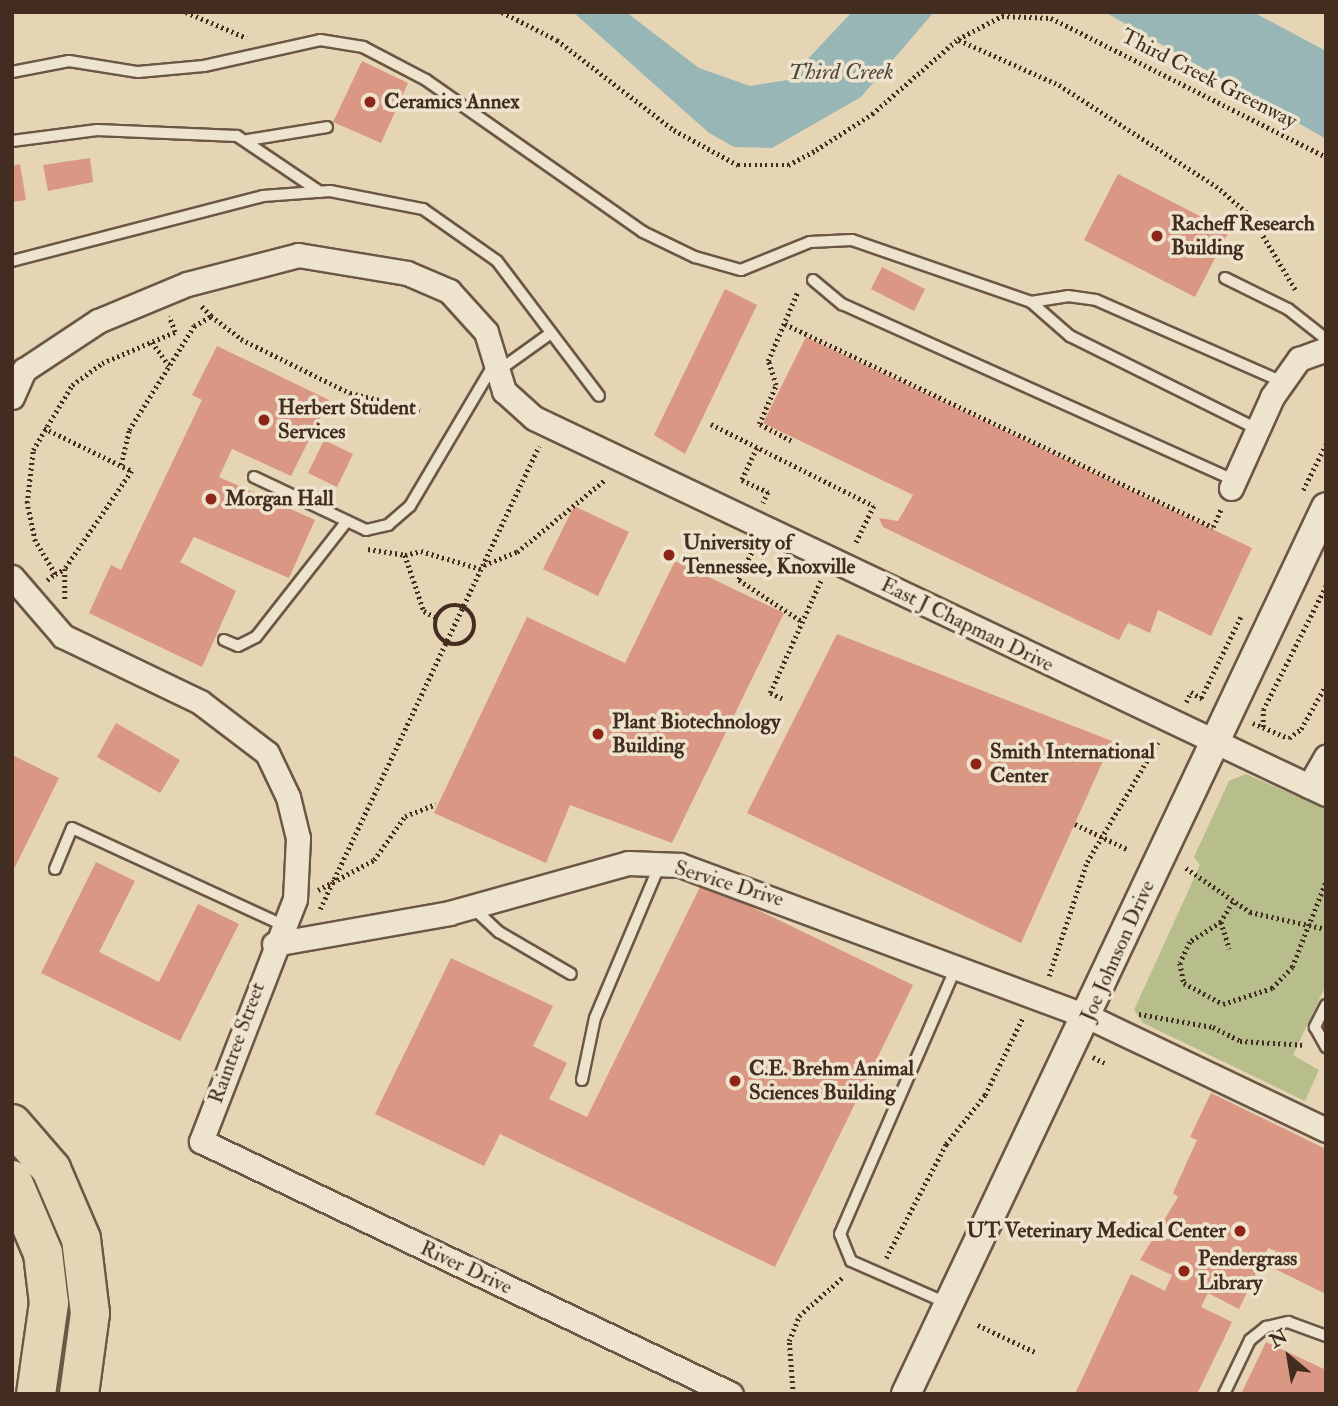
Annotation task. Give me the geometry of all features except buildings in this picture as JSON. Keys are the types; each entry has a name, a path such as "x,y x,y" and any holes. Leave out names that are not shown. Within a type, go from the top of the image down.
{"highway":[{"path":"12,1125 51,1170 81,1239 90,1313 79,1394"},
{"path":"12,1180 43,1253 49,1303 36,1394"}],"street":[{"name":"East J Chapman Drive","path":"12,397 24,370 99,321 187,284 298,255 407,273 449,291 486,332 505,391 541,421 755,532 831,559 1318,790"},
{"path":"1233,484 1283,382 1299,359 1326,349"},
{"name":"Joe Johnson Drive","path":"906,1394 1089,1017 1213,742 1326,508"},
{"path":"12,577 63,636 200,702 267,753 298,838 295,900"},
{"path":"1318,790 1326,756"},
{"name":"Service Drive","path":"278,934 471,907 628,863 680,865 814,911 955,969 1089,1017 1326,1130"},
{"name":"Raintree Street","path":"201,1141 278,934 295,900"},
{"name":"River Drive","path":"201,1141 731,1394"}],"lane":[{"path":"12,72 69,61 138,72 276,50 320,40 363,47 426,80 643,232 695,257 741,270 810,242 852,240 1031,302 1070,337 1258,429"},
{"path":"12,141 97,130 248,141 327,127"},
{"path":"248,141 320,191"},
{"path":"12,261 263,196 320,191 423,209 497,261 599,396"},
{"path":"1225,278 1288,309 1326,339"},
{"path":"813,279 842,304 1233,484"},
{"path":"1031,302 1069,296 1096,300 1283,382"},
{"path":"254,477 366,530 388,525 410,506 497,366 551,333"},
{"path":"224,640 238,646 256,637 347,521"},
{"path":"55,869 72,828 278,934"},
{"path":"582,1080 595,1018 660,864"},
{"path":"471,907 499,932 571,974"},
{"path":"951,1305 861,1265 841,1249 840,1234 955,969"},
{"path":"1322,1044 1315,1027 1326,1005"},
{"path":"1224,1394 1250,1340 1266,1326 1288,1322 1326,1336"}],"path":[{"path":"187,12 276,50"},
{"name":"Third Creek Greenway","path":"502,12 557,40 674,130 738,165 788,165 816,150 872,114 958,39 1002,16 1051,18 1326,157"},
{"path":"958,39 1069,91 1216,186 1252,217 1303,299"},
{"path":"791,441 759,424 776,386 768,361 800,286 813,279"},
{"path":"195,300 241,339 350,393 420,410"},
{"path":"55,573 35,541 27,503 27,466 44,428 72,385 102,363 175,332 170,308"},
{"path":"121,465 129,430 194,326 211,316"},
{"path":"785,324 1213,527 1233,484"},
{"path":"152,342 169,365"},
{"path":"315,920 464,608 541,421"},
{"path":"710,424 874,506 857,541"},
{"path":"44,428 132,471 65,569 63,615"},
{"path":"1315,467 1326,444"},
{"path":"757,448 742,480 768,492 739,580 803,622"},
{"path":"335,537 405,555 421,551 482,567 517,552 601,487 610,473"},
{"path":"405,555 424,611 437,618"},
{"path":"782,699 770,693 831,559"},
{"path":"36,589 55,573 65,569"},
{"path":"1326,586 1263,710 1263,727 1289,738 1301,729 1326,685"},
{"path":"447,607 464,608 473,618 471,636 446,643 436,629 437,618 447,607"},
{"path":"295,900 331,886 374,860 405,816 436,804"},
{"path":"1075,824 1129,850"},
{"path":"1186,868 1233,902 1326,929"},
{"path":"1233,902 1221,922 1189,942 1179,974 1195,993 1223,1004 1272,988 1292,967 1326,881"},
{"path":"1221,922 1230,949"},
{"path":"1131,1015 1145,1012 1292,1049 1322,1044"},
{"path":"793,1394 789,1341 799,1316 861,1265"},
{"path":"978,1325 1035,1352"}],"green space":[{"path":"1246,774 1326,809 1326,985 1293,1055 1319,1070 1305,1101 1143,1023 1134,1010 1200,865 1194,857 1229,781"}],"water":[{"name":"Third Creek","path":"573,12 626,12 699,68 750,86 788,80 852,12 934,12 861,97 772,148 734,147 709,133"},
{"path":"1105,12 1253,12 1326,51 1326,139"}],"place":[{"name":"Ceramics Annex","path":"370,102"},
{"name":"Racheff Research Building","path":"1157,236"},
{"name":"Herbert Student Services","path":"264,420"},
{"name":"Morgan Hall","path":"211,499"},
{"name":"University of Tennessee, Knoxville","path":"669,555"},
{"name":"Plant Biotechnology Building","path":"598,734"},
{"name":"Smith International Center","path":"976,764"},
{"name":"C.E. Brehm Animal Sciences Building","path":"735,1081"},
{"name":"UT Veterinary Medical Center","path":"1240,1231"},
{"name":"Pendergrass Library","path":"1184,1271"}]}
